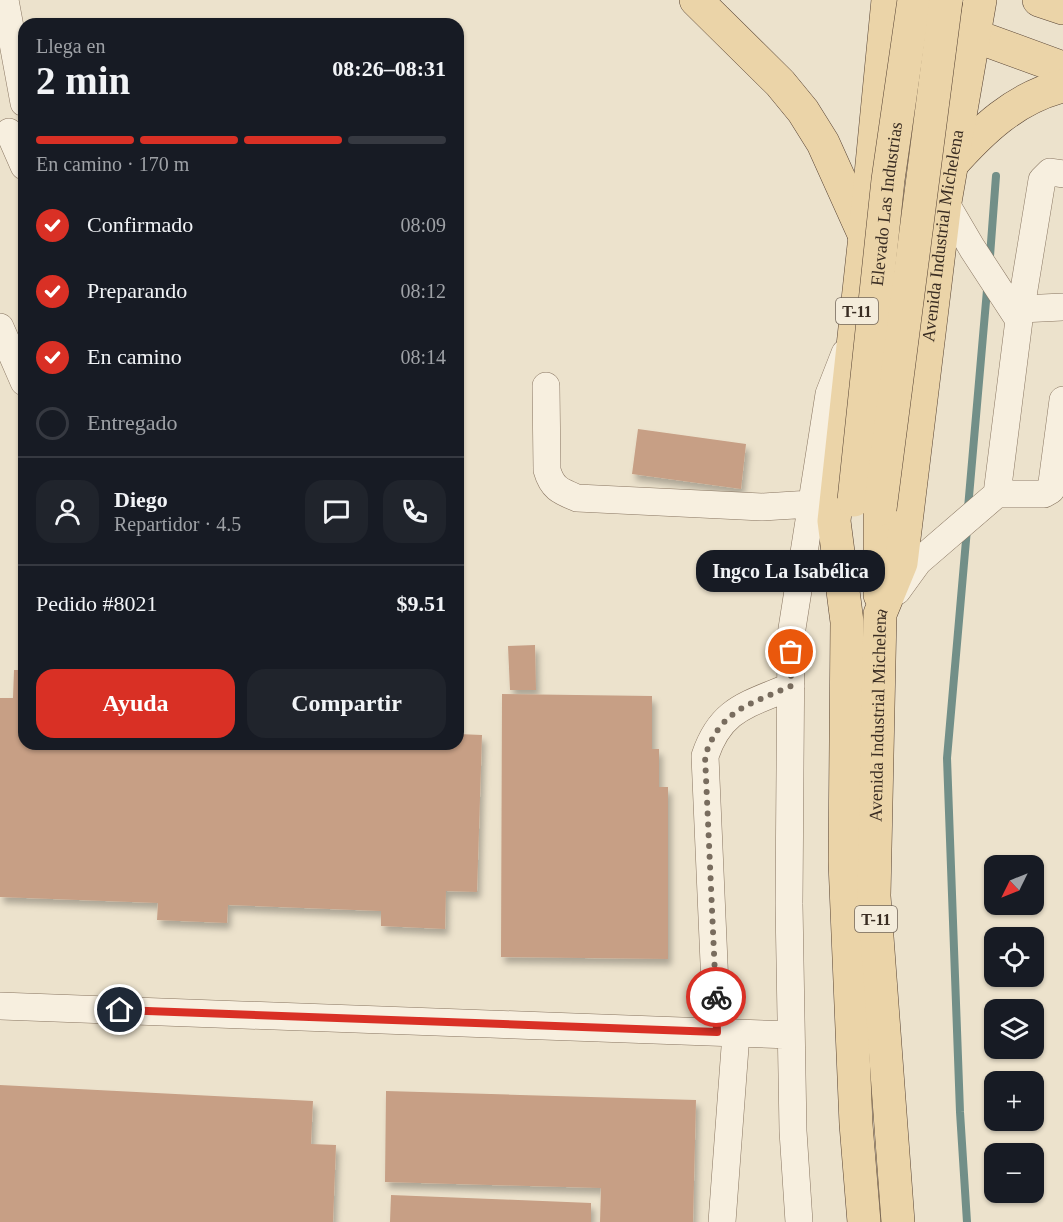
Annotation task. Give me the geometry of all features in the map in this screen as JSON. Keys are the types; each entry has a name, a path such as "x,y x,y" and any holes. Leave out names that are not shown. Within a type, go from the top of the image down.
{"main road":[{"path":"696,0 780,83 803,111 823,143 865,236"},
{"name":"Elevado Las Industrias","path":"847,622 866,516 946,0"},
{"name":"Avenida Industrial Michelena","path":"898,1222 874,897 880,614 901,563 950,166 980,0"},
{"path":"1039,0 1063,8"},
{"path":"891,1 973,35 1063,68"},
{"name":"Avenida Industrial Michelena","path":"864,1222 856,1124 845,862 847,622 834,521 891,1"},
{"name":"Elevado Las Industrias","path":"880,614 866,516 888,180 891,1"},
{"path":"950,166 976,137 1003,114 1042,91 1063,86"}],"lane":[{"path":"5,0 18,70"},
{"path":"11,128 18,148"},
{"path":"989,501 1042,180 1050,172 1063,174"},
{"path":"945,202 972,248 1020,314"},
{"path":"1020,314 1063,307"},
{"path":"0,327 18,368"},
{"name":"Avenida Industrial Michelena","path":"799,1222 793,1131 789,904 791,635 829,394 855,327"},
{"path":"546,386 547,470 550,481 561,491 577,498 612,500 762,507 811,504"},
{"path":"880,614 918,562 989,501 1044,494 1051,489 1063,400"},
{"path":"722,1222 727,1033 705,756 711,739 723,722 734,712 791,686"},
{"path":"0,1006 791,1035"}],"building":[{"path":"638,429 746,444 741,489 632,474"},
{"path":"535,645 536,690 510,690 508,646"},
{"path":"14,670 18,670 18,750 464,750 464,734 482,735 477,892 446,891 445,929 381,926 381,911 228,905 227,923 157,920 158,903 0,897 0,698 13,698"},
{"path":"502,694 652,696 652,749 659,749 659,787 668,787 668,959 501,957"},
{"path":"0,1085 313,1101 311,1144 336,1145 333,1222 0,1222"},
{"path":"386,1091 696,1100 693,1222 600,1222 601,1188 385,1182"},
{"path":"391,1195 591,1203 591,1222 390,1222"}],"waterway":[{"path":"990,256 996,176"},
{"path":"968,508 987,290"},
{"path":"967,529 947,758 960,1112 967,1222"}],"way so far":[{"path":"716,997 705,756 711,739 723,722 734,712 791,686 791,652"}],"place":[{"name":"Ingco La Isabélica","path":"791,652"}],"route":[{"path":"120,1010 717,1032 716,997"}]}
